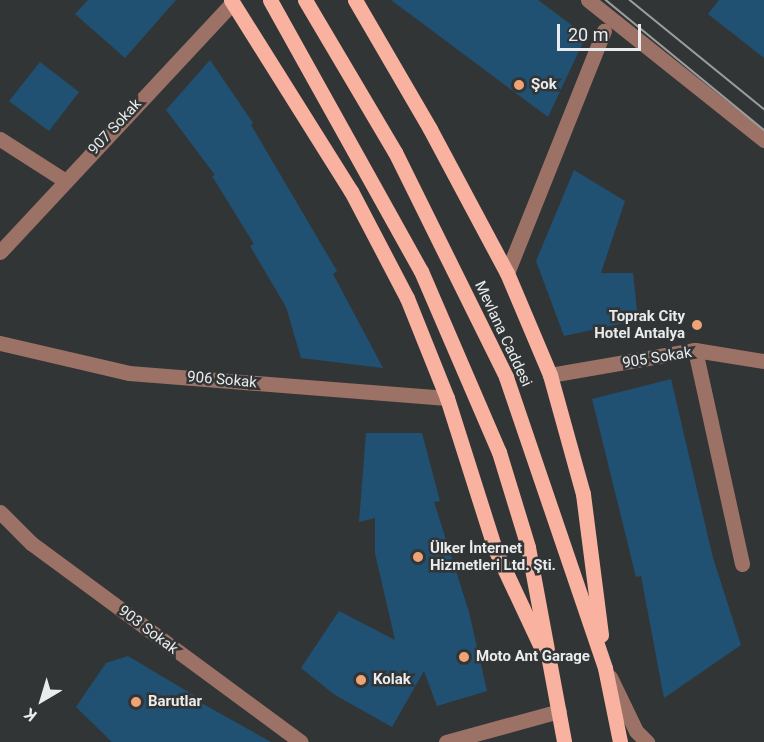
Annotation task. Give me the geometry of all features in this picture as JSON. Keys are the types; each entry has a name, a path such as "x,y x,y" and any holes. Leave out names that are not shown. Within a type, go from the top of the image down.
{"main road":[{"path":"270,0 421,271 499,452 528,547 564,742"},
{"name":"Mevlana Caddesi","path":"305,0 394,152 506,377 605,668 620,742"},
{"path":"355,0 430,129 507,273 550,375 583,494 605,668"},
{"path":"232,1 351,191 407,298 447,398 495,549 551,669"}],"street":[{"path":"588,0 764,140"},
{"name":"907 Sokak","path":"0,252 64,180 232,1"},
{"path":"507,273 604,31"},
{"path":"0,139 64,180"},
{"name":"906 Sokak","path":"0,342 129,373 447,398"},
{"path":"695,350 742,564"},
{"name":"905 Sokak","path":"550,375 695,350 764,361"},
{"name":"903 Sokak","path":"0,512 31,543 299,741"},
{"path":"605,668 636,731 647,742"},
{"path":"446,742 559,711"}],"building":[{"path":"88,0 176,0 125,58 75,14"},
{"path":"391,0 538,0 586,36 548,117"},
{"path":"719,0 764,0 764,58 708,14"},
{"path":"210,60 253,123 251,125 337,271 333,274 383,368 301,358 286,307 250,246 254,244 212,176 215,175 166,110"},
{"path":"40,62 79,92 49,131 9,101"},
{"path":"574,170 625,201 601,273 633,273 638,320 564,336 536,261"},
{"path":"671,379 713,558 741,645 664,698 641,576 636,577 592,399"},
{"path":"366,433 422,433 440,501 434,502 469,612 487,691 437,706 424,671 392,727 335,695 301,668 339,611 395,640 375,553 375,518 359,522"},
{"name":"Barutlar","path":"128,656 195,696 194,699 271,742 112,742 76,707 106,663"}],"tram line":[{"path":"606,0 764,130"},
{"path":"630,0 764,109"}],"place":[{"name":"Şok","path":"519,85"},
{"name":"Toprak City Hotel Antalya","path":"697,325"},
{"name":"Ülker İnternet Hizmetleri Ltd. Şti.","path":"418,557"},
{"name":"Moto Ant Garage","path":"464,657"},
{"name":"Kolak","path":"361,680"},
{"name":"Barutlar","path":"136,702"}]}
